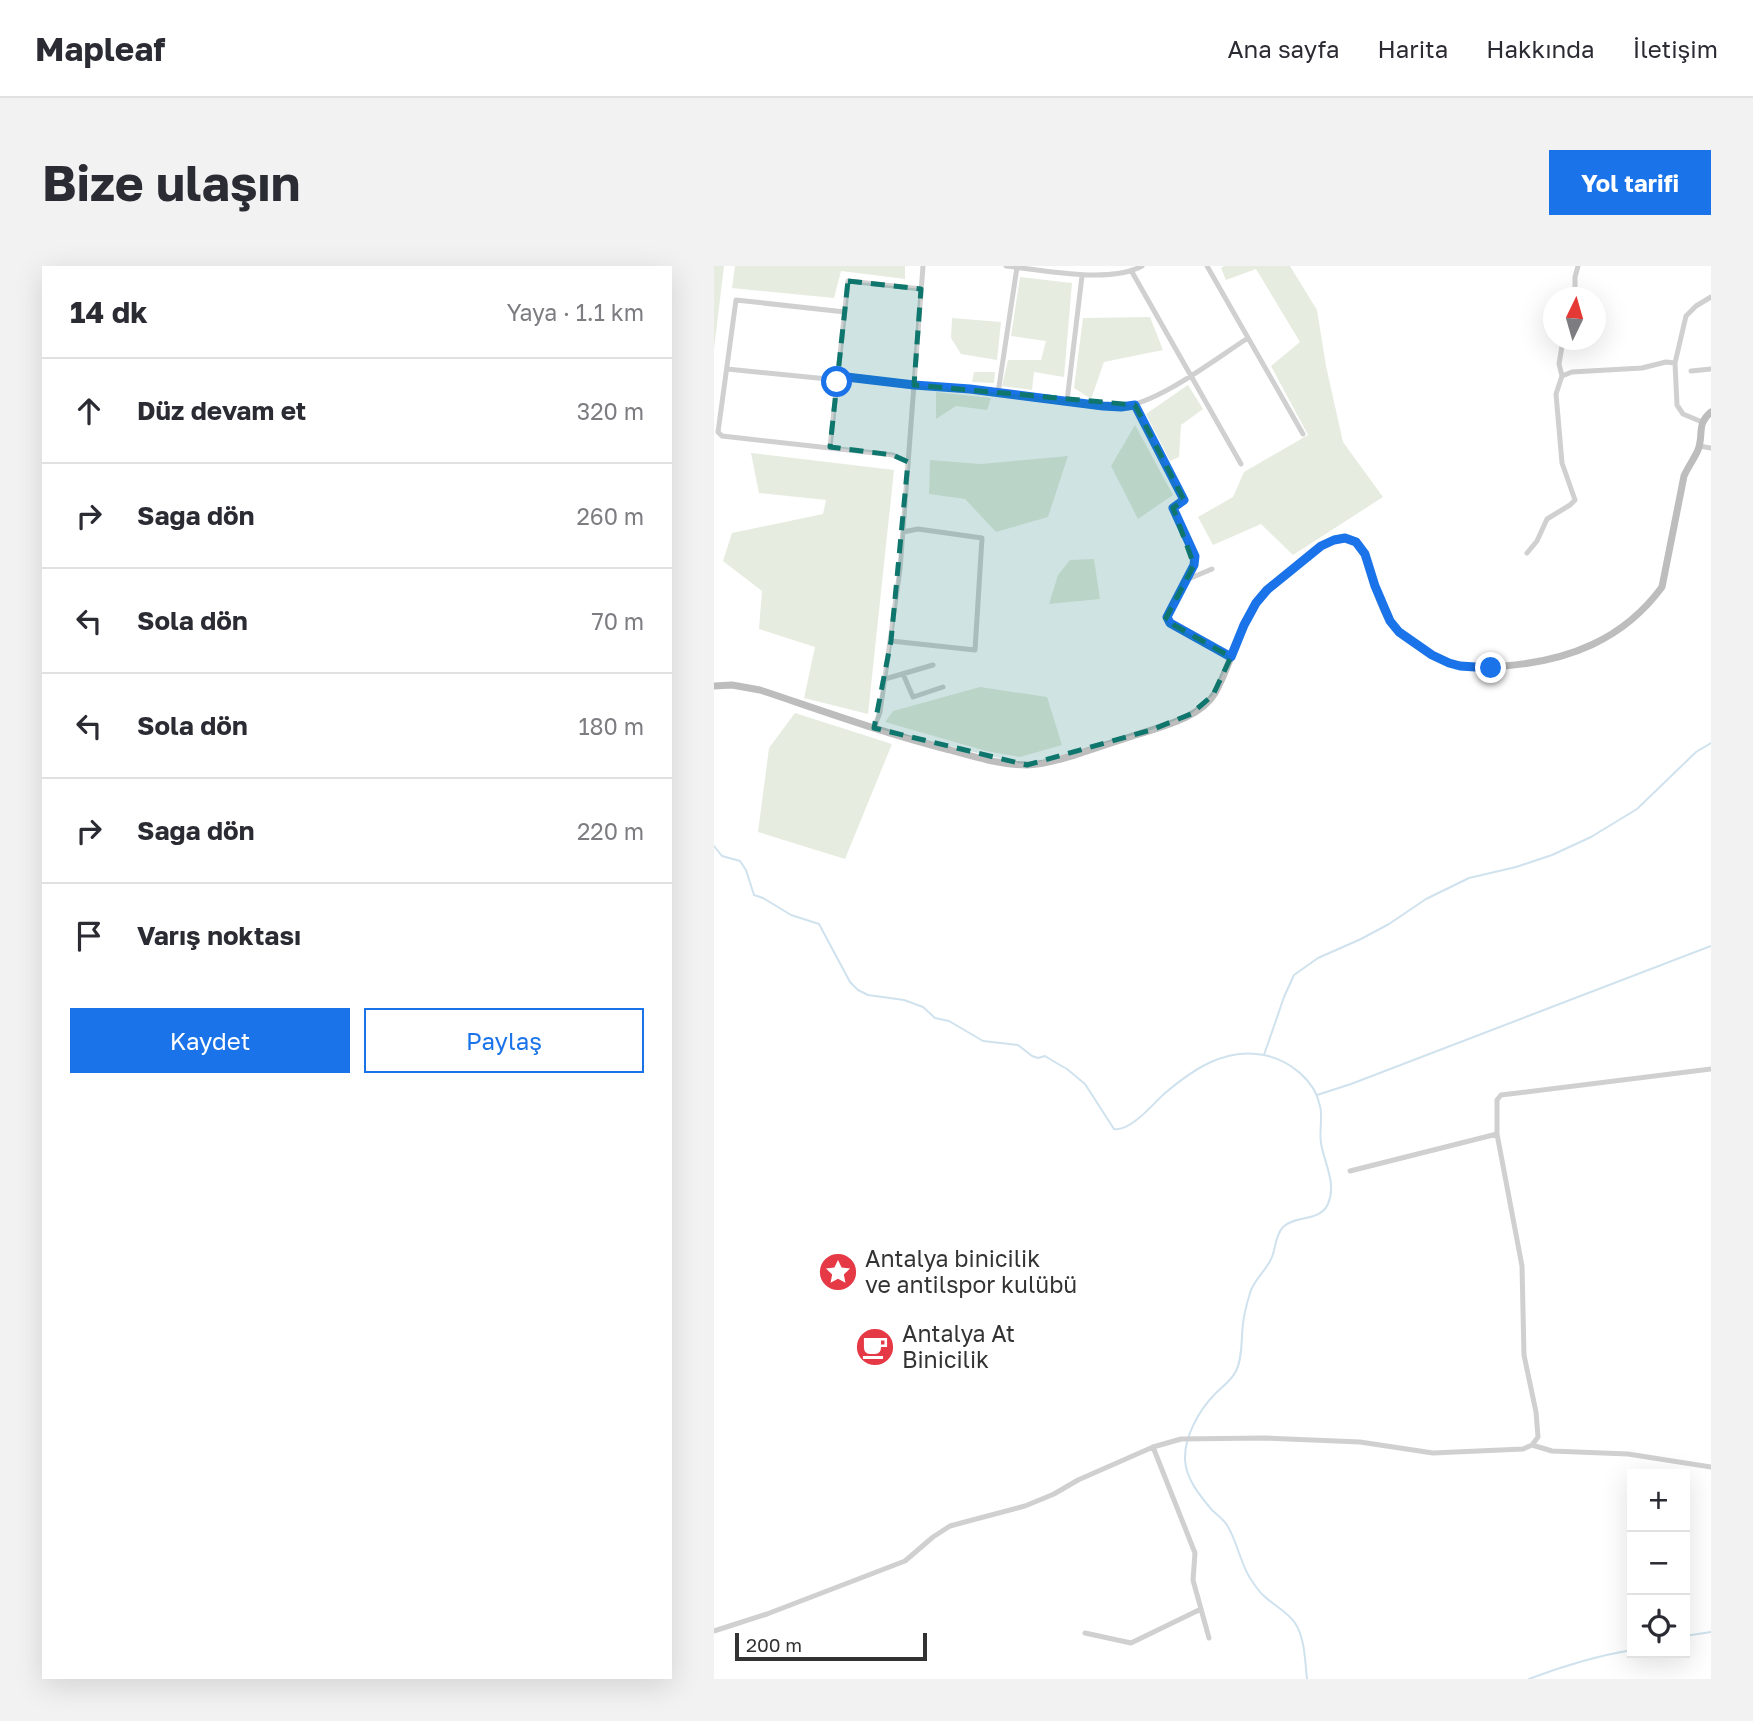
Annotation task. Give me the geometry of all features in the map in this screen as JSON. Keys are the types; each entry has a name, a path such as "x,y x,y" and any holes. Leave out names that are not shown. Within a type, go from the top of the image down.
{"street":[{"path":"874,727 880,712 891,641 923,266"},
{"path":"1006,266 1082,276 1132,272 1142,266"},
{"path":"1207,266 1303,434"},
{"path":"1575,287 1578,266"},
{"path":"998,393 1017,267"},
{"path":"1132,272 1241,464"},
{"path":"1067,401 1082,276"},
{"path":"830,447 848,281 921,289"},
{"path":"1702,422 1682,414 1677,405 1675,363 1686,316 1711,297"},
{"path":"845,312 736,300 719,432 722,436 893,455 908,462"},
{"path":"727,369 998,393 1121,407 1151,400 1248,338"},
{"path":"1527,553 1537,541 1547,519 1575,500 1562,463 1556,394 1562,376 1559,365 1561,350"},
{"path":"1562,376 1572,372 1642,368 1666,362 1675,363"},
{"path":"1691,371 1711,369"},
{"path":"1135,405 1184,500 1173,508 1195,556 1194,565 1167,617 1170,623 1231,657"},
{"path":"714,686 732,685 760,690 929,745 997,761 1027,765 1047,763 1191,715 1209,701 1244,625 1267,590 1321,546 1345,538 1356,542 1365,554 1390,621 1399,632 1432,655 1460,666 1491,668 1530,664 1566,656 1602,640 1635,617 1662,587 1684,476 1699,446 1702,422 1711,412"},
{"path":"1699,446 1711,448"},
{"path":"891,641 975,650 982,537 918,529 902,532"},
{"path":"1186,580 1212,569"},
{"path":"885,680 933,665"},
{"path":"903,674 914,697 943,687"},
{"path":"714,1631 767,1614 905,1561 950,1526 1025,1506 1153,1447 1181,1439 1264,1438 1360,1442 1433,1453 1523,1450 1532,1445 1538,1437 1536,1412 1524,1355 1522,1266 1497,1134 1497,1100 1501,1095 1711,1069"},
{"path":"1350,1171 1497,1134"},
{"path":"1532,1445 1552,1451 1628,1454 1711,1467"},
{"path":"1153,1447 1195,1553 1193,1580 1209,1639"},
{"path":"1085,1633 1131,1643 1201,1609"}],"highlighted area":[{"path":"848,281 921,289 914,385 1135,405 1184,500 1173,508 1194,565 1165,620 1231,657 1213,695 1191,714 1151,730 1027,765 874,728 891,641 908,462 893,455 830,447"}],"shaded area":[{"path":"714,266 724,266 714,349"},
{"path":"735,266 905,266 905,279 841,271 834,298 732,288"},
{"path":"1290,266 1317,310 1343,442 1383,497 1293,555 1261,524 1213,545 1198,517 1233,497 1244,472 1308,435 1271,366 1300,342 1256,269 1226,280 1221,268"},
{"path":"1020,277 1072,283 1064,377 1034,372 1032,390 1002,386 1008,360 1041,360 1046,341 1011,336"},
{"path":"1150,317 1163,350 1104,362 1091,399 1074,388 1083,318"},
{"path":"952,318 1001,322 997,360 961,354 951,338"},
{"path":"974,372 995,372 994,383 972,382"},
{"path":"1188,385 1203,409 1181,425 1179,457 1170,461 1146,414"},
{"path":"936,392 991,398 987,410 956,406 936,419"},
{"path":"1135,425 1173,495 1138,519 1111,466"},
{"path":"751,453 894,470 868,714 804,698 815,647 759,629 762,591 723,561 732,533 823,514 826,500 759,493"},
{"path":"1068,456 1048,517 996,532 965,499 929,494 930,460 981,464"},
{"path":"1094,559 1100,599 1049,604 1058,575 1070,560"},
{"path":"980,687 1047,697 1062,745 1020,757 986,751 885,722 893,711"},
{"path":"795,713 892,744 845,859 758,832 769,748"}],"waterway":[{"path":"1264,1055 1294,975 1318,958 1361,939 1426,899 1469,878 1552,855 1591,837 1637,809 1696,752 1711,743"},
{"path":"714,846 722,856 740,861 746,870 754,895 791,915 819,924 850,982 858,990 868,995 904,1000 923,1007 935,1018 949,1021 983,1041 1018,1045 1032,1056 1045,1056 1085,1084 1114,1129 1134,1122 1164,1094 1198,1069 1210,1062 1236,1054 1264,1055 1283,1061 1300,1073 1313,1088 1321,1110 1321,1143 1331,1181 1328,1204 1319,1214 1288,1223 1280,1230 1270,1262 1250,1293 1236,1371 1198,1416 1185,1451 1186,1467 1194,1487 1227,1525 1255,1585 1295,1623 1303,1643 1307,1679"},
{"path":"1317,1095 1711,946"},
{"path":"1690,1635 1711,1632"},
{"path":"1529,1679 1580,1662 1627,1651"}],"place":[{"name":"Antalya binicilik ve antilspor kulübü","path":"838,1272"},
{"name":"Antalya At Binicilik","path":"875,1347"}],"route":[{"path":"837,382 838,376 1103,406 1135,405 1184,500 1173,508 1195,556 1194,565 1167,617 1170,623 1231,657 1244,625 1267,590 1321,546 1345,538 1356,542 1365,554 1390,621 1399,632 1432,655 1449,663 1491,668"}]}
